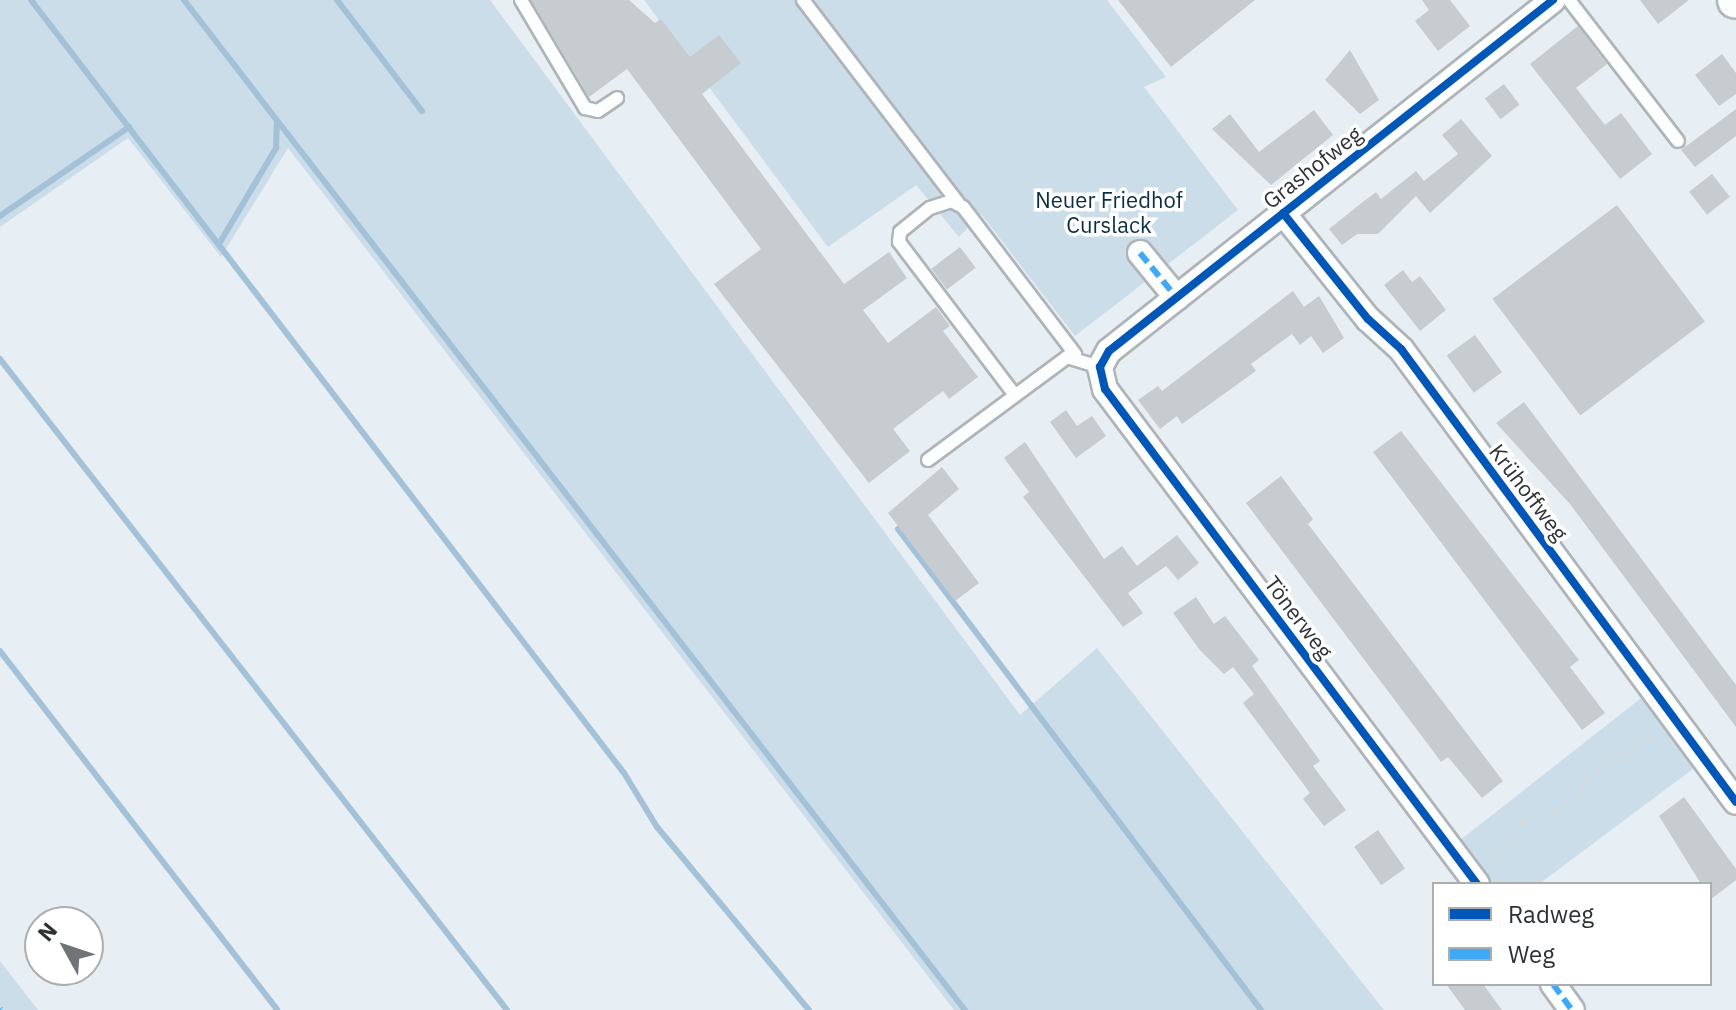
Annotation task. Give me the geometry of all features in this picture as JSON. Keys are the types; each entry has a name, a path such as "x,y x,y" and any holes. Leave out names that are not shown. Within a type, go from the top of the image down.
{"street":[{"name":"Grashofweg","path":"1100,367 1109,351 1553,0"},
{"name":"Krühoffweg","path":"1283,213 1368,319 1401,349 1736,802"},
{"path":"1140,253 1177,298"},
{"name":"Tönerweg","path":"1100,367 1105,389 1476,882"},
{"path":"1554,986 1572,1010"}],"lane":[{"path":"521,0 585,108 598,111 617,98"},
{"path":"803,0 1075,354 1100,367"},
{"path":"1569,0 1678,141"},
{"path":"958,203 930,208 897,237 1014,394"},
{"path":"928,460 1014,394 1075,354"}],"path":[{"path":"1478,882 1524,822 1571,805 1597,769 1679,723"}],"green space":[{"path":"0,0 490,0 1020,715 1097,648 1384,1010 954,1010 288,148 221,257 128,138 0,227"},
{"name":"Neuer Friedhof Curslack","path":"644,0 1107,0 1166,77 1144,87 1238,210 1075,336 981,214 959,237 916,185 828,247"},
{"path":"1654,688 1705,760 1542,882 1476,882 1450,848"},
{"path":"0,961 38,1010 0,1010"}],"building":[{"path":"531,0 629,0 655,23 661,19 690,57 719,35 741,63 702,94 844,284 889,252 907,278 863,310 888,343 936,307 950,326 943,331 978,377 949,399 943,391 893,429 910,451 869,483 714,284 761,249 627,69 589,97"},
{"path":"1118,0 1255,0 1171,67"},
{"path":"1422,0 1450,0 1470,26 1438,51 1415,21 1429,10"},
{"path":"1640,0 1689,0 1658,24"},
{"path":"1578,26 1607,64 1576,88 1605,125 1621,113 1652,154 1620,179 1530,64"},
{"path":"1350,50 1379,100 1360,114 1325,80"},
{"path":"1722,54 1736,73 1736,94 1719,106 1695,75"},
{"path":"1504,84 1520,105 1500,119 1485,98"},
{"path":"1736,109 1736,136 1695,167 1681,150"},
{"path":"1314,110 1333,135 1271,185 1212,129 1230,114 1259,152"},
{"path":"1461,119 1492,156 1430,213 1416,196 1378,234 1357,234 1342,245 1329,229 1359,205 1376,192 1381,199 1416,171 1424,181 1458,154 1442,135"},
{"path":"1712,174 1730,197 1707,215 1689,192"},
{"path":"1617,205 1705,322 1580,415 1492,299"},
{"path":"960,247 976,268 947,289 931,269"},
{"path":"1403,270 1412,282 1420,276 1446,310 1420,331 1384,285"},
{"path":"1293,291 1304,307 1319,296 1344,338 1323,353 1311,336 1300,345 1292,334 1251,364 1256,371 1182,424 1177,416 1160,429 1138,400 1158,386 1162,391"},
{"path":"1475,335 1502,372 1474,393 1447,356"},
{"path":"1524,402 1736,685 1736,727 1570,504 1496,423"},
{"path":"1066,410 1077,426 1092,416 1106,436 1076,458 1050,422"},
{"path":"1401,431 1579,660 1570,667 1605,713 1582,730 1373,452"},
{"path":"1025,442 1104,559 1122,546 1137,566 1177,535 1199,563 1178,580 1166,566 1128,593 1143,613 1123,627 1023,497 1029,492 1004,458"},
{"path":"942,467 959,489 928,515 979,583 955,601 888,513"},
{"path":"1281,476 1313,519 1308,524 1503,781 1482,798 1448,757 1441,762 1246,503"},
{"path":"1196,597 1214,624 1225,616 1259,660 1252,666 1320,761 1313,766 1346,810 1324,826 1303,799 1310,793 1243,703 1254,694 1233,667 1224,674 1199,649 1173,613"},
{"path":"1684,797 1736,869 1736,880 1712,898 1712,882 1700,882 1659,816"},
{"path":"1378,830 1405,869 1381,885 1354,847"},
{"path":"1447,986 1484,986 1502,1010 1465,1010"}],"waterway":[{"path":"31,0 624,773 657,827 809,1010"},
{"path":"184,0 965,1010"},
{"path":"337,0 422,111"},
{"path":"219,244 276,148 277,123"},
{"path":"0,216 129,127"},
{"path":"0,359 507,1010"},
{"path":"898,529 1261,1010"},
{"path":"0,651 277,1010"}],"marked path":[{"path":"1140,253 1177,298"},
{"path":"1554,986 1572,1010"}],"cycle path":[{"path":"1475,882 1105,389 1100,367 1109,351 1553,0"},
{"path":"1283,213 1368,319 1401,349 1736,802"}]}
